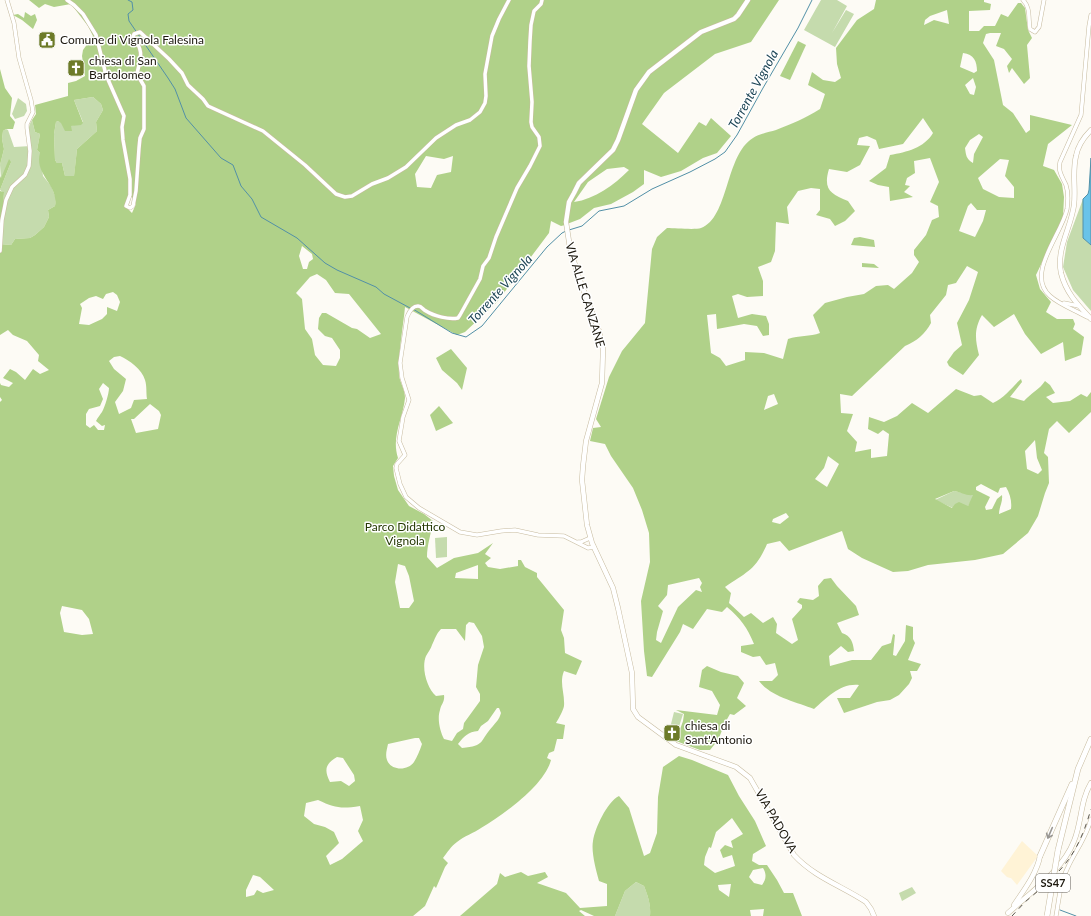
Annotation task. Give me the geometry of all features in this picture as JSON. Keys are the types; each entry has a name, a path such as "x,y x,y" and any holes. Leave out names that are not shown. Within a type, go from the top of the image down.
{"highway":[{"name":"SS47","path":"1049,916 1059,850 1076,774 1091,739"},
{"name":"SS47","path":"1059,850 1087,748"},
{"path":"1040,856 1076,774"}],"main road":[{"name":"VIA ALLE CANZANE","path":"633,680 613,588 590,538 587,526 582,480 583,466 586,441 602,383 603,349 599,331 579,278 567,235 566,222 568,202 579,183 613,150 636,90 642,81 658,64 701,32 734,19 748,0"},
{"path":"1091,130 1081,142 1076,156 1074,204 1060,255 1061,274 1069,294 1091,319"},
{"name":"VIA PADOVA","path":"633,680 632,702 633,709 638,717 667,739 686,750 736,767 744,772 756,786 784,838 798,859 814,873 866,902 874,916"},
{"path":"1007,915 1060,864 1070,850 1077,834 1084,799 1091,782"},
{"path":"1084,799 1091,786"},
{"path":"1007,915 1024,891 1039,862 1040,856"},
{"path":"1024,891 1032,891"}],"street":[{"path":"0,252 2,220 6,200 12,187 24,175 29,166 30,151 27,124 33,112 32,100 19,58 14,23 7,0"},
{"path":"67,0 82,14 96,35 106,75 124,116 122,127 123,140 130,179 130,194 126,206 130,208 133,206 135,198 140,138 144,129 144,86 137,74 141,59 137,42 133,37 136,33 141,34 169,59 182,73 188,85 203,99 208,106 263,131 305,165 336,194 345,197 352,196 372,184 388,178 406,166 436,138 456,125 470,120 480,112 485,103 485,74 492,36 499,18 509,0"},
{"path":"542,0 541,4 534,11 531,25 529,66 532,102 531,122 532,127 539,137 540,146 517,188 496,237 489,258 483,266 480,279 458,318 450,318 429,313 421,307 412,309 407,316 400,363 402,378 409,400 403,417 399,441 405,454 397,464 396,468 400,484 406,497 426,512 460,532 470,535 477,535 515,530 538,535 564,536 588,548 594,547"},
{"path":"1023,0 1027,6 1030,29 1035,32 1039,27 1044,0"},
{"path":"1091,15 1081,115 1060,162 1059,168 1061,176 1067,186 1068,206 1065,218 1042,266 1041,278 1044,289 1056,300 1091,319"},
{"path":"1066,303 1069,300 1069,294"},
{"path":"1056,300 1079,306"},
{"path":"1074,310 1078,309 1079,306"},
{"path":"576,542 581,542 590,538"},
{"path":"1056,916 1067,868 1084,840 1091,819"}],"shaded area":[{"path":"1022,841 1038,856 1017,885 1011,878 1007,877 1001,871"}],"green space":[{"name":"Parco Didattico Vignola","path":"29,0 747,0 733,18 711,26 641,80 612,149 573,192 565,225 561,226 551,221 549,233 497,302 465,332 457,335 405,307 400,350 399,375 405,398 396,442 398,458 393,466 398,490 409,506 433,521 427,557 437,568 454,558 478,553 493,543 485,554 491,558 485,563 488,567 500,569 518,566 518,560 521,560 525,567 537,573 537,577 564,610 561,630 564,638 565,653 582,661 576,675 564,671 562,684 564,706 556,723 565,725 563,739 557,739 554,751 549,753 547,758 551,760 547,770 532,789 511,807 478,830 460,840 451,848 443,858 448,863 436,888 434,886 425,906 413,916 0,916 0,402 2,400 0,397 0,383 1,385 9,387 13,383 3,378 10,369 25,380 33,369 40,374 49,370 38,361 39,355 27,341 13,335 8,330 0,335 0,244 11,245 15,239 30,238 35,235 44,227 49,217 48,210 55,206 54,192 40,168 40,153 37,150 40,134 35,132 32,120 36,114 35,105 68,96 68,83 85,76 82,56 83,50 93,36 88,26 71,4 54,7 45,4 39,8","holes":["93,97 101,104 103,110 96,122 97,131 77,149 74,176 65,176 62,163 57,163 55,160 54,134 56,122 58,121 61,123 65,131 72,131 71,126 81,125 83,123 74,100","426,156 444,159 453,156 451,172 437,175 431,188 417,187 415,174","128,197 132,197 136,204 132,213 126,207","302,246 312,254 313,259 309,262 307,269 303,269 299,256","317,274 326,280 335,293 349,294 381,334 370,338 357,329 352,328 326,313 322,313 319,318 318,329 325,336 332,338 340,350 340,358 336,366 323,365 315,355 312,339 305,329 302,299 296,293 310,277","113,292 117,295 120,302 117,311 107,307 107,314 102,319 89,325 79,324 82,308 80,304 89,298 96,296 103,299 106,294","120,356 131,362 141,372 146,385 147,399 134,400 131,408 119,414 115,402 123,391 126,379 114,369 109,361 114,357","103,383 109,388 106,404 96,421 102,426 105,425 104,430 98,430 94,425 90,428 86,425 86,414 89,409 100,406 103,399 99,389","150,404 159,411 161,415 158,429 136,433 131,419 134,419","398,564 405,566 409,576 414,601 409,608 400,608 395,582","478,565 478,579 455,578 456,573","62,606 82,610 89,619 93,634 82,635 64,632 60,613","469,622 474,623 482,636 484,647 478,665 476,687 480,694 480,701 464,723 463,729 457,733 452,741 444,739 439,725 439,714 444,695 436,696 430,688 426,678 424,666 426,656 439,631 441,629 456,629 465,641 466,625","497,708 499,708 501,713 499,719 479,744 462,748 458,744 466,735 478,731 481,726 488,721","415,738 419,738 422,744 414,762 408,767 396,768 389,764 386,756 388,744","337,757 343,758 354,775 355,781 349,786 341,781 330,782 326,771 330,762","318,800 338,807 360,806 363,820 358,831 363,841 342,859 330,865 326,856 339,843 334,832 325,827 314,824 304,816 306,803","253,875 260,877 274,890 263,893 257,890 254,895 246,897 246,890"]},
{"path":"749,0 779,0 751,42 715,54 664,93 642,124 678,153 699,122 706,126 711,118 731,136 717,153 703,158 681,171 661,177 644,170 644,184 633,192 611,204 594,208 580,219 567,224 569,203 580,184 613,150 637,90 649,73 701,33 734,20","holes":["624,167 629,170 617,181 597,195 574,202 588,182 607,169"]},
{"path":"821,0 837,0 847,6 832,33 846,10 854,14 835,47 804,30"},
{"path":"876,0 984,0 984,2 991,4 990,10 969,11 969,31 979,31 984,26 995,26 1001,14 1008,17 1018,3 1021,3 1025,8 1028,30 1032,38 1027,45 1030,78 1024,84 1012,68 1009,73 1007,66 1012,59 1004,49 996,46 1001,33 986,34 983,43 994,60 1003,105 1013,113 1026,133 1030,130 1030,115 1072,125 1048,144 1043,166 1054,170 1062,184 1064,197 1063,218 1036,275 1040,289 1051,302 1046,312 1057,319 1073,319 1075,324 1073,329 1084,337 1081,355 1065,361 1063,342 1041,354 1025,334 1014,314 994,327 982,315 976,330 979,355 963,375 949,366 947,362 954,352 962,345 957,323 969,300 978,272 967,266 956,283 948,285 946,295 930,315 931,323 926,331 913,342 905,346 852,396 840,394 841,413 853,414 847,431 857,442 855,452 871,449 871,458 887,456 889,434 883,430 878,434 868,429 869,417 884,422 897,416 912,403 928,413 956,389 974,396 981,395 993,403 1005,395 1021,379 1022,382 1010,397 1024,401 1045,381 1050,385 1055,393 1046,397 1053,403 1070,401 1081,394 1087,397 1091,392 1091,412 1069,433 1057,421 1049,429 1044,453 1048,457 1049,483 1038,516 1028,533 1003,554 975,560 928,565 908,571 893,572 862,558 848,549 842,531 789,551 780,541 767,544 755,565 745,574 725,587 731,593 729,603 744,617 751,613 763,623 773,617 777,624 776,633 792,644 798,640 792,619 802,608 802,605 797,602 800,598 813,600 819,596 818,586 824,579 831,578 856,606 859,615 837,623 842,633 848,636 851,640 854,651 848,652 841,646 829,656 830,666 852,660 871,660 882,646 891,643 893,634 895,635 893,655 896,656 905,641 906,625 913,627 913,639 915,643 908,660 921,664 917,671 910,671 912,678 909,684 899,695 890,700 877,702 844,713 837,698 850,698 859,685 846,686 834,692 814,709 777,695 764,687 759,681 772,681 778,675 775,663 766,665 760,656 753,657 741,652 741,646 754,644 743,624 727,607 722,612 707,609 693,629 683,624 680,632 652,677 647,676 641,601 650,562 649,533 633,488 611,456 605,444 590,441 593,428 601,427 596,419 609,377 622,351 645,323 652,249 657,237 667,228 698,229 710,222 717,212 737,158 744,146 755,137 793,123 820,109 825,94 808,85 812,72 823,80 835,82 841,78 837,64 836,48 857,20 874,9","holes":["947,10 949,24 934,20 924,25 925,20 930,16","963,53 970,55 974,59 977,71 974,73 960,67","973,78 976,87 974,95 970,94 965,85","923,118 933,133 920,146 909,151 890,155 886,168 869,181 878,185 889,187 890,201 913,197 904,192 910,186 905,185 907,178 915,173 914,161 930,158 939,182 930,202 938,206 939,217 932,220 926,235 914,250 914,255 919,262 912,273 894,289 888,285 876,286 864,294 825,303 813,315 820,333 788,339 783,359 764,353 745,352 745,360 726,366 720,358 711,353 707,315 716,314 717,329 744,324 757,326 763,336 769,335 769,324 766,316 752,314 738,318 732,296 738,294 747,297 763,296 763,281 758,267 771,262 775,251 776,222 789,224 787,207 798,191 811,188 820,189 820,210 816,215 830,219 835,226 845,221 855,211 848,201 832,193 830,190 827,181 829,169 847,172 860,165 870,146 857,145 859,138 867,136 876,140 879,149 903,144","979,134 983,137 974,154 973,163 966,155 965,148 970,140","1000,159 1009,160 1005,176 1014,187 1014,198 999,197 983,189 978,178","971,203 977,210 986,210 983,221 975,237 959,231 968,206","774,394 778,404 764,410 768,396","1035,440 1037,458 1042,470 1038,474 1027,469 1025,451","828,456 839,464 827,487 815,479 824,468","981,484 998,493 1000,488 1006,487 1009,492 1011,509 999,514 1002,495 997,499 992,509 986,510 985,507 990,497 976,490 976,487","954,491 973,495 968,506 959,502 952,508 935,499","786,513 789,517 780,524 772,522 773,519","699,578 702,583 700,587 702,592 696,590 678,607 661,643 656,640 663,611 658,606 667,595 668,585"]},
{"path":"25,12 31,16 35,14 37,20 33,29 13,15 18,14 24,18"},
{"path":"798,41 806,45 790,80 780,76"},
{"path":"0,69 5,88 12,98 10,116 15,122 13,129 6,129 3,131 2,139 4,149 0,165"},
{"path":"93,97 101,104 103,110 96,122 97,131 77,149 74,177 65,176 62,163 57,163 55,160 54,134 56,122 58,121 71,126 83,122 74,100"},
{"path":"18,98 26,104 27,111 24,116 15,119 12,114"},
{"path":"32,120 35,132 40,134 37,150 40,153 43,176 51,186 56,198 55,206 48,210 49,217 44,227 35,235 30,238 15,239 11,245 0,244 0,222 4,193 0,190 11,162 1,179 0,165 4,149 2,139 3,131 6,129 8,130 14,147 31,146 29,126"},
{"path":"9,159 11,162 0,190 0,176 1,178"},
{"path":"0,191 4,192 0,222"},
{"path":"1083,199 1083,238 1091,245 1091,311 1073,290 1063,267 1067,242"},
{"path":"860,237 874,240 875,247 851,245 854,238"},
{"path":"862,263 874,264 879,268 862,267"},
{"path":"451,349 467,368 462,390 457,383 442,370 436,358"},
{"path":"439,406 453,423 436,431 430,415"},
{"path":"954,491 973,495 973,498 968,506 953,508 935,500"},
{"path":"447,537 447,557 436,558 435,538"},
{"path":"707,666 721,672 738,676 744,683 737,698 746,706 734,715 730,714 718,740 710,750 700,750 676,741 684,714 676,710 717,715 720,705 712,691 699,687 702,670"},
{"path":"674,712 683,714 678,730 670,728"},
{"path":"679,756 728,775 755,821 766,846 753,854 752,861 759,865 767,865 784,893 793,893 802,916 763,916 764,909 750,910 751,916 650,916 649,901 644,886 636,882 625,891 615,916 594,916 581,910 579,911 585,916 460,916 497,884 500,873 505,877 521,872 528,876 545,872 548,877 537,883 566,893 580,908 607,906 607,884 599,881 593,856 593,841 596,829 606,809 619,796 629,808 644,856 650,853 657,833 658,797 663,767","holes":["732,818 743,834 731,841 733,848 725,845 720,850 723,858 732,855 735,866 715,873 704,865 705,857 709,847 711,848 716,832","763,868 766,877 762,885 754,883 749,877 753,870","731,884 729,897 719,890 718,885"]},
{"path":"636,882 644,886 649,901 650,916 615,916 625,891"},
{"path":"912,887 916,893 902,901 899,893"}],"water":[{"path":"1091,158 1091,245 1083,238 1083,199 1088,194 1089,190"}],"waterway":[{"name":"Torrente Vignola","path":"128,0 132,2 133,10 128,14 129,21 175,89 186,118 221,158 233,165 241,186 252,199 261,217 297,238 325,263 337,270 376,287 384,294 410,308"},
{"name":"Torrente Vignola","path":"569,230 582,226 599,211 624,206 652,189 690,172 725,152 737,135 798,28 812,0"},
{"name":"Torrente Vignola","path":"413,309 452,333 466,337 482,326 547,247 566,231"},
{"path":"1060,910 1076,916"}],"railway":[{"path":"1059,871 1075,850 1091,809"},
{"path":"1012,916 1025,902 1051,880"}],"place":[{"name":"Comune di Vignola Falesina","path":"47,40"},
{"name":"chiesa di San Bartolomeo","path":"76,68"},
{"name":"chiesa di Sant'Antonio","path":"672,733"}]}
